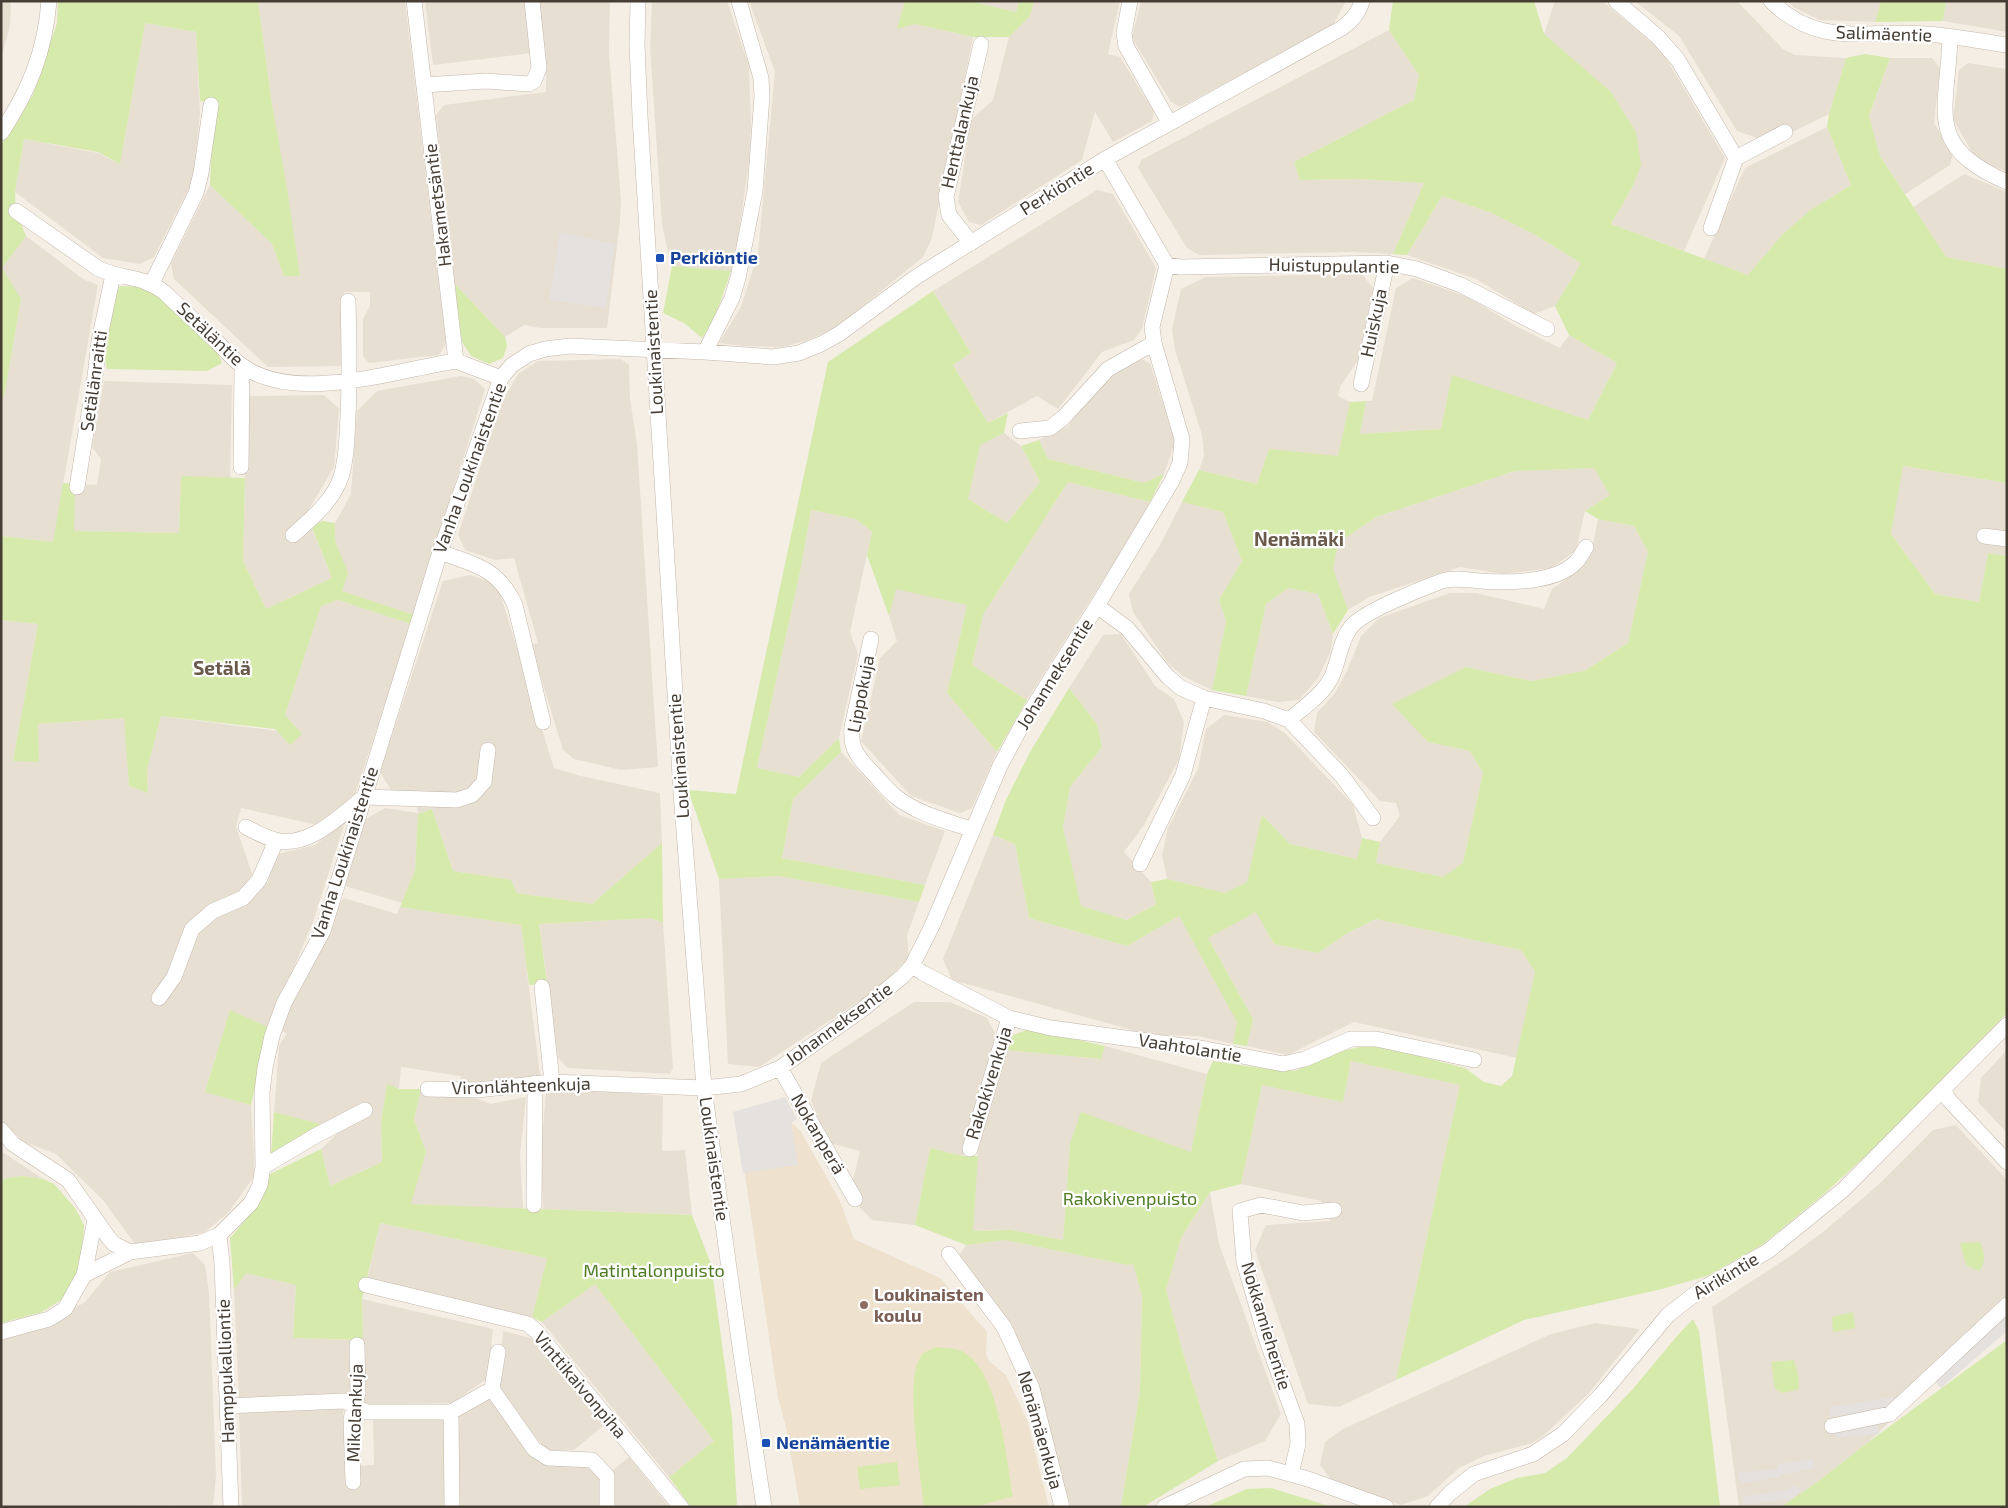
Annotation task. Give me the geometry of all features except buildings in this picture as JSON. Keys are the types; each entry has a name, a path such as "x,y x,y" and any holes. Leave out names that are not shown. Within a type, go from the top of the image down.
{"street":[{"path":"1,133 26,92 37,64 47,29 49,1"},
{"name":"Hakametsäntie","path":"414,1 456,361"},
{"path":"424,85 486,81 529,84 534,81 539,68 532,1"},
{"name":"Loukinaistentie","path":"638,1 638,76 654,350 681,792 704,1088 764,1507"},
{"path":"705,352 732,298 738,278 755,191 762,96 761,78 739,1"},
{"path":"1130,1 1124,33 1126,46 1169,122"},
{"name":"Perkiöntie","path":"654,350 773,357 800,353 821,344 839,334 916,277 1105,159 1342,28 1352,20 1362,1"},
{"path":"1616,1 1658,37 1678,60 1736,158"},
{"name":"Salimäentie","path":"1771,1 1782,12 1800,24 1820,31 1852,35 1908,33 1950,36 2007,45"},
{"path":"1950,36 1944,95 1944,116 1948,133 1971,164 1985,173 2007,182"},
{"name":"Henttalankuja","path":"970,243 949,215 946,197 980,44"},
{"path":"152,283 196,193 201,173 211,105"},
{"path":"1711,228 1736,158 1785,132"},
{"path":"1105,159 1167,265"},
{"name":"Setäläntie","path":"16,210 99,269 113,275 140,279 152,283 164,292 242,366 262,375 281,381 326,383 350,381 456,361"},
{"name":"Huistuppulantie","path":"1167,265 1180,267 1387,263 1417,269 1461,285 1547,329"},
{"name":"Huiskuja","path":"1361,384 1387,263"},
{"name":"Johanneksentie","path":"704,1088 741,1084 780,1068 863,1010 894,985 912,966 932,926 1000,766 1023,723 1097,606 1165,494 1176,472 1182,451 1182,439 1154,343 1152,327 1167,265"},
{"name":"Setälänraitti","path":"77,487 99,341 113,275"},
{"path":"293,536 318,513 332,496 341,477 347,444 350,381 348,301"},
{"path":"1020,431 1050,428 1064,417 1108,369 1154,343"},
{"name":"Vanha Loukinaistentie","path":"84,1275 130,1252 200,1243 220,1235 251,1203 260,1185 264,1167 262,1092 272,1036 284,1003 323,931 440,552 502,378 512,365 529,354 545,349 570,346 654,350"},
{"path":"456,361 502,378"},
{"path":"241,468 242,366"},
{"path":"1984,536 2007,539"},
{"path":"1289,720 1325,688 1331,678 1347,632 1352,624 1365,615 1418,590 1445,580 1458,578 1514,583 1546,577 1575,563 1586,547"},
{"path":"440,552 486,569 498,578 508,590 515,605 543,722"},
{"path":"1097,606 1127,628 1168,677 1181,688 1204,698 1264,711 1289,720 1342,776 1373,818"},
{"name":"Lippokuja","path":"871,640 852,727 851,740 855,752 886,788 906,803 922,812 973,830"},
{"path":"1140,864 1182,775 1204,698"},
{"path":"246,828 276,841 294,841 323,829 364,797 457,800 472,795 484,782 488,750"},
{"path":"160,998 174,977 192,929 213,911 243,898 259,880 276,841"},
{"name":"Vaahtolantie","path":"912,966 1008,1018 1051,1028 1206,1049 1283,1064 1305,1059 1351,1039 1376,1038 1474,1060"},
{"path":"542,987 552,1082"},
{"name":"Rakokivenkuja","path":"970,1149 1008,1018"},
{"name":"Airikintie","path":"1437,1507 1450,1492 1474,1474 1533,1454 1563,1434 1601,1395 1668,1314 1700,1290 1768,1251 1842,1190 2007,1025"},
{"name":"Nokanperä","path":"780,1068 855,1199"},
{"name":"Vironlähteenkuja","path":"428,1089 477,1090 552,1082 704,1088"},
{"path":"534,1205 535,1083"},
{"path":"1942,1090 2007,1162"},
{"path":"264,1167 315,1136 365,1110"},
{"path":"1,1130 12,1144 68,1180 114,1244 130,1252"},
{"name":"Nokkamiehentie","path":"1291,1474 1298,1444 1297,1424 1266,1338 1244,1262 1240,1211 1261,1205 1303,1213 1334,1210"},
{"path":"1,1332 49,1319 65,1309 84,1275 95,1220"},
{"name":"Hamppukalliontie","path":"220,1235 231,1507"},
{"name":"Nenämäenkuja","path":"949,1254 1004,1327 1032,1388 1062,1507"},
{"name":"Vinttikaivonpiha","path":"366,1285 528,1324 536,1331 681,1507"},
{"path":"1832,1426 1890,1414 2007,1305"},
{"name":"Mikolankuja","path":"353,1482 352,1419 358,1393 357,1345"},
{"path":"498,1352 492,1389 534,1448 548,1458 592,1460 607,1476 607,1507"},
{"path":"227,1406 344,1401 367,1412 451,1412 492,1389"},
{"path":"451,1412 452,1507"},
{"path":"1164,1507 1244,1469 1268,1468 1291,1474 1386,1507"}],"shaded area":[{"path":"1,1 11,1 10,26 1,57"},
{"path":"258,1 405,1 446,344 439,355 369,363 363,356 363,319 370,306 370,292 344,292 342,366 268,367 174,279 171,264 210,185 272,244 284,276 300,276 271,98"},
{"path":"425,1 526,1 532,53 433,65"},
{"path":"539,1 610,1 609,52 621,200 620,222 607,328 540,328 524,325 505,337 455,284 436,115 444,105 546,92 546,59"},
{"path":"652,1 727,1 749,66 751,127 749,162 736,252 731,271 672,266 670,262 662,224 650,48"},
{"path":"749,1 905,1 898,28 915,24 973,37 932,238 923,257 837,327 808,340 783,347 719,343 741,307 758,253 775,72"},
{"path":"969,1 1019,1 1016,12"},
{"path":"1034,1 1120,1 1108,54 1120,57 1154,112 1152,121 1113,142 1095,112 1082,160 981,225 969,222 958,202 971,120 993,100 1009,37 1030,16"},
{"path":"1141,1 1346,1 1332,27 1180,107 1171,102 1132,38"},
{"path":"1555,1 1602,1 1662,51 1725,158 1684,251 1611,224 1633,186 1544,34"},
{"path":"1635,1 1737,1 1783,49 1795,55 1846,58 1829,114 1790,133 1785,124 1757,138 1737,131 1679,36"},
{"path":"1788,1 1881,1 1875,22 1820,20 1795,8"},
{"path":"1946,1 2007,1 2007,32 1943,21"},
{"path":"145,23 196,32 200,113 193,180 154,257 140,264 103,258 15,192 24,139 98,153 120,164"},
{"path":"1389,30 1419,75 1414,100 1294,162 1300,180 1359,179 1424,183 1393,254 1353,252 1199,255 1187,248 1138,168 1141,160"},
{"path":"1890,58 1932,58 1940,68 1934,123 1953,154 1950,165 1905,194 1880,156 1869,117"},
{"path":"1968,63 2007,69 2007,172 1976,159 1953,119 1959,70"},
{"path":"1827,127 1851,185 1809,211 1782,235 1748,275 1704,259 1745,168"},
{"path":"1964,174 2007,192 2007,269 1946,257 1913,207"},
{"path":"1097,190 1113,194 1156,268 1142,329 1134,340 1102,352 1058,409 1037,396 988,423 953,365 971,353 933,291"},
{"path":"1442,196 1492,213 1537,236 1581,263 1555,306 1534,314 1476,279 1407,255"},
{"path":"560,232 615,244 606,308 549,300"},
{"path":"26,236 83,279 98,285 53,542 1,536 1,396 4,396 21,300 2,268"},
{"path":"1362,274 1373,288 1358,360 1340,387 1338,396 1350,402 1338,457 1269,449 1257,484 1199,470 1204,456 1202,435 1175,350 1172,329 1181,289 1206,277"},
{"path":"1413,278 1468,297 1514,325 1560,348 1569,335 1617,363 1588,420 1452,376 1441,429 1360,434 1366,401 1372,401 1396,288"},
{"path":"1139,358 1150,363 1175,442 1164,474 1144,483 1048,459 1039,440 1068,426 1113,368"},
{"path":"621,359 629,365 630,399 637,444 658,767 621,770 574,759 563,750 531,645 538,643 514,558 495,560 465,550 458,535 500,406 518,374 538,361"},
{"path":"461,376 474,379 485,389 414,615 342,591 335,540 335,523 351,494 357,411 377,391"},
{"path":"104,381 232,385 230,478 181,477 179,533 73,531 75,484 97,485 101,459 92,447"},
{"path":"324,395 339,409 334,467 306,514 332,578 266,609 243,561 247,396"},
{"path":"1004,433 1021,446 1040,482 1007,523 968,499 980,444"},
{"path":"1902,466 2007,483 2007,556 1988,553 1979,602 1935,594 1891,534"},
{"path":"1594,468 1611,495 1585,511 1576,551 1551,568 1503,574 1460,567 1369,597 1348,610 1332,569 1338,543 1376,517 1515,471"},
{"path":"1068,482 1150,502 1131,536 1027,700 972,665 983,615"},
{"path":"1182,502 1223,512 1242,561 1219,600 1226,621 1212,690 1183,676 1167,662 1133,612 1129,594 1160,545"},
{"path":"811,510 856,519 872,532 850,632 858,654 839,738 799,777 757,768 801,567"},
{"path":"1598,519 1634,526 1648,552 1628,643 1584,671 1531,681 1466,667 1428,742 1470,751 1483,773 1463,863 1443,877 1376,863 1380,842 1400,816 1396,803 1380,801 1314,732 1317,713 1335,693 1347,671 1361,636 1379,618 1450,593 1476,593 1544,609 1552,589 1581,569 1591,554"},
{"path":"470,575 492,582 499,590 554,768 581,776 660,793 662,843 592,904 517,893 511,880 453,871 432,809 418,814 415,870 402,903 345,886 364,820 385,808 418,813 415,794 391,790 380,772 443,581"},
{"path":"895,588 967,605 947,693 997,752 972,808 960,813 911,796 861,741 880,658 897,641 889,616"},
{"path":"1288,588 1318,594 1333,634 1330,653 1318,678 1299,700 1278,702 1246,696 1266,604"},
{"path":"338,600 411,624 352,804 322,826 241,808 236,827 255,882 268,883 274,855 315,845 345,822 312,925 268,1027 230,1011 205,1091 251,1105 255,1175 228,1213 205,1232 137,1247 103,1200 56,1154 24,1142 2,1122 1,620 38,624 13,761 37,724 125,718 129,786 148,793 147,769 161,716 302,734 285,715 321,606"},
{"path":"1121,634 1155,686 1174,699 1184,722 1179,759 1144,825 1124,852 1151,882 1156,904 1127,920 1080,906 1063,827 1070,787 1102,747 1097,724 1069,688 1103,635"},
{"path":"1224,715 1267,722 1285,733 1353,805 1362,838 1358,859 1290,844 1262,815 1248,882 1225,893 1167,879 1162,855 1168,828 1198,769 1206,729"},
{"path":"841,752 899,815 945,831 925,885 782,858 793,799"},
{"path":"993,835 1015,844 1029,918 1127,946 1179,916 1238,1022 1233,1044 1198,1036 1150,1035 952,980 943,959"},
{"path":"779,876 919,902 907,935 909,958 875,991 759,1067 728,1064 719,879"},
{"path":"344,898 397,914 400,907 521,925 541,1082 459,1083 461,1076 401,1067 399,1089 387,1085 381,1121 382,1162 330,1186 321,1149 341,1130 274,1112 279,1046 287,1033 280,1031 287,1010 337,907"},
{"path":"1256,911 1274,944 1318,953 1346,934 1376,919 1521,950 1535,972 1517,1058 1354,1022 1288,1055 1247,1046 1253,1019 1208,938"},
{"path":"651,918 663,923 673,1068 670,1074 568,1068 558,1058 539,924"},
{"path":"914,1002 950,1002 987,1018 997,1037 963,1156 930,1148 915,1225 872,1220 846,1193 851,1189 860,1151 829,1143 811,1101 821,1063"},
{"path":"1105,1046 1207,1074 1191,1153 1070,1144 1063,1240 1011,1230 972,1231 979,1137 1005,1050 1100,1059"},
{"path":"2007,1050 2007,1133 1978,1102 1981,1078"},
{"path":"1351,1061 1460,1085 1396,1380 1339,1407 1308,1404 1255,1250 1266,1225 1331,1221 1321,1201 1241,1184 1262,1085 1343,1102"},
{"path":"556,1087 663,1096 662,1151 685,1150 692,1215 543,1209 541,1156 546,1090"},
{"path":"421,1089 458,1090 490,1104 526,1097 520,1155 523,1209 410,1204 426,1152 414,1119"},
{"path":"785,1097 797,1119 791,1123 798,1165 743,1173 733,1112"},
{"name":"Loukinaisten koulu","path":"774,1109 800,1130 839,1199 854,1239 940,1278 987,1332 986,1354 989,1361 1006,1375 1027,1420 1049,1507 800,1507 786,1427 778,1398 736,1114"},
{"path":"1956,1125 2007,1180 2007,1313 1867,1443 1816,1483 1782,1507 1739,1507 1712,1307 1789,1257 1823,1232 1877,1186 1933,1130"},
{"path":"1,1151 43,1179 22,1176 1,1179"},
{"path":"1210,1192 1219,1244 1281,1414 1265,1441 1218,1461 1185,1360 1166,1290 1181,1238"},
{"path":"380,1223 547,1258 532,1317 367,1280"},
{"path":"1005,1240 1128,1265 1133,1264 1142,1296 1140,1390 1121,1507 1071,1507 1043,1414 1031,1364 1026,1367 1015,1331 955,1261 966,1245"},
{"path":"193,1253 205,1265 209,1292 216,1476 213,1505 6,1507 1,1504 1,1341 84,1303 110,1272"},
{"path":"246,1273 296,1285 293,1338 350,1340 351,1393 239,1399 234,1290"},
{"path":"595,1284 714,1441 669,1477 542,1322"},
{"path":"362,1299 493,1329 488,1378 452,1403 364,1405"},
{"path":"2007,1316 2007,1331 1941,1388 1933,1379"},
{"path":"1595,1323 1640,1329 1589,1393 1542,1437 1532,1443 1484,1456 1459,1468 1428,1496 1401,1505 1332,1481 1320,1465 1325,1442 1343,1429 1551,1334"},
{"path":"503,1331 531,1338 603,1426 574,1450 547,1451 498,1390"},
{"path":"486,1396 541,1463 589,1463 601,1480 602,1507 459,1507 457,1416"},
{"path":"1893,1397 1895,1406 1830,1417 1829,1407"},
{"path":"343,1406 345,1466 374,1465 373,1418 444,1416 446,1507 242,1507 239,1412"},
{"path":"1877,1424 1879,1434 1836,1438 1835,1429"},
{"path":"629,1457 669,1507 614,1507 613,1470"},
{"path":"1813,1459 1815,1468 1783,1474 1779,1477 1741,1483 1737,1473 1777,1469 1778,1464"},
{"path":"1794,1485 1802,1491 1792,1499 1744,1505 1743,1497 1786,1490"}],"green space":[{"path":"58,1 258,1 271,98 300,276 284,276 272,244 210,185 214,103 200,101 196,32 145,23 120,164 98,152 24,139 15,192 16,211 26,236 2,268 21,299 4,397 1,396 1,145 33,95 57,23"},
{"path":"905,1 969,1 1016,12 1019,1 1034,1 1030,16 1009,37 973,37 915,24 897,29"},
{"name":"Rakokivenpuisto","path":"1393,1 1534,1 1544,34 1611,92 1636,132 1641,165 1633,186 1611,224 1748,275 1782,235 1809,211 1851,185 1827,127 1829,114 1846,58 1865,54 1890,58 1869,116 1880,156 1946,257 2007,269 2007,483 1903,466 1891,534 1935,594 1979,602 1988,553 2007,556 2007,1013 1874,1148 1824,1194 1762,1245 1707,1276 1662,1289 1524,1320 1396,1380 1460,1085 1351,1061 1343,1102 1262,1085 1241,1184 1210,1192 1181,1238 1166,1290 1185,1360 1218,1461 1143,1507 1121,1507 1140,1390 1142,1296 1133,1264 1128,1265 1005,1240 966,1245 915,1225 930,1148 963,1156 978,1156 973,1231 1011,1230 1063,1240 1070,1144 1081,1112 1191,1152 1207,1074 1213,1061 1295,1071 1342,1051 1364,1046 1386,1048 1465,1068 1484,1082 1501,1086 1512,1076 1535,972 1521,950 1376,919 1346,934 1318,953 1274,944 1256,912 1208,938 1253,1019 1247,1046 1233,1044 1237,1022 1179,916 1127,946 1029,918 1015,844 993,835 1006,800 1030,752 1069,688 1097,724 1102,747 1070,787 1063,827 1081,906 1127,920 1156,904 1151,882 1167,879 1225,893 1247,882 1262,815 1290,844 1357,859 1362,838 1380,842 1376,863 1443,877 1463,863 1483,773 1470,751 1428,742 1392,704 1466,667 1531,681 1584,671 1628,643 1648,552 1634,526 1598,519 1585,511 1610,495 1594,468 1515,471 1376,517 1338,543 1333,569 1348,610 1333,634 1318,594 1288,588 1266,604 1246,696 1212,690 1226,621 1219,600 1242,561 1223,512 1182,502 1199,470 1257,484 1269,449 1338,456 1350,402 1366,401 1360,434 1441,429 1452,375 1588,420 1617,363 1569,335 1555,306 1581,263 1537,236 1492,213 1442,196 1407,255 1393,254 1424,183 1359,179 1300,180 1294,162 1414,100 1419,75 1389,30"},
{"path":"1881,1 1946,1 1943,21 1875,22"},
{"path":"672,266 731,271 715,314 702,338 684,323 663,313"},
{"path":"455,284 505,337 507,346 503,358 489,364 471,356 462,342"},
{"path":"120,286 142,287 166,299 218,354 222,363 207,371 107,369 104,356 112,300"},
{"path":"933,291 971,353 953,365 988,423 1008,413 1004,433 980,445 968,499 1007,523 1040,482 1021,446 1039,440 1048,459 1144,483 1164,474 1150,502 1068,482 983,615 972,665 1027,700 997,752 947,693 967,605 896,589 889,616 867,555 872,532 856,519 811,510 801,567 757,768 799,777 839,738 841,752 793,799 782,858 925,885 919,902 779,876 719,879 688,790 736,794 828,362"},
{"path":"181,476 245,478 243,561 266,609 332,578 311,525 323,521 335,523 335,541 348,573 342,591 414,615 411,624 338,600 321,606 285,715 302,734 290,745 275,729 161,716 147,769 148,793 129,786 124,718 38,724 39,762 13,761 38,624 1,620 1,536 53,542 63,483 75,484 74,531 179,533"},
{"path":"432,809 453,871 511,880 517,893 592,904 662,843 663,923 651,918 539,924 547,983 529,985 521,925 400,907 415,870 418,814"},
{"path":"230,1010 268,1027 251,1105 205,1092"},
{"path":"1029,1029 1105,1046 1101,1059 1005,1050 1013,1035"},
{"name":"Matintalonpuisto","path":"387,1084 399,1089 421,1089 414,1119 426,1152 411,1204 692,1215 711,1264 732,1418 737,1507 691,1507 669,1477 714,1441 595,1284 542,1322 532,1317 547,1258 380,1223 362,1299 363,1340 293,1338 296,1285 246,1273 234,1290 230,1238 259,1204 268,1175 321,1149 330,1186 382,1162 381,1121"},
{"path":"274,1112 324,1125 271,1156"},
{"path":"22,1176 43,1179 54,1184 75,1208 84,1225 82,1252 74,1283 61,1300 42,1312 1,1323 1,1179"},
{"path":"1980,1242 1984,1253 1984,1261 1979,1271 1966,1265 1960,1243"},
{"path":"1853,1312 1855,1328 1833,1332 1832,1317"},
{"path":"1693,1319 1699,1331 1720,1507 1464,1507 1490,1489 1517,1478 1545,1473 1567,1458 1632,1390"},
{"path":"2007,1340 2007,1507 1781,1507 1816,1483"},
{"path":"936,1347 962,1351 977,1364 986,1379 994,1398 1004,1440 1013,1496 978,1506 924,1507 913,1404 914,1383 917,1366 922,1355"},
{"path":"1794,1360 1798,1373 1799,1389 1783,1393 1775,1389 1771,1362"},
{"path":"897,1462 900,1485 860,1489 857,1467"},
{"path":"1271,1488 1332,1507 1205,1507 1247,1489"}],"place":[{"name":"Perkiöntie","path":"660,258"},
{"name":"Loukinaisten koulu","path":"864,1305"},
{"name":"Nenämäentie","path":"766,1443"}],"district":[{"name":"Nenämäki","path":"1299,539"},
{"name":"Setälä","path":"222,668"}]}
